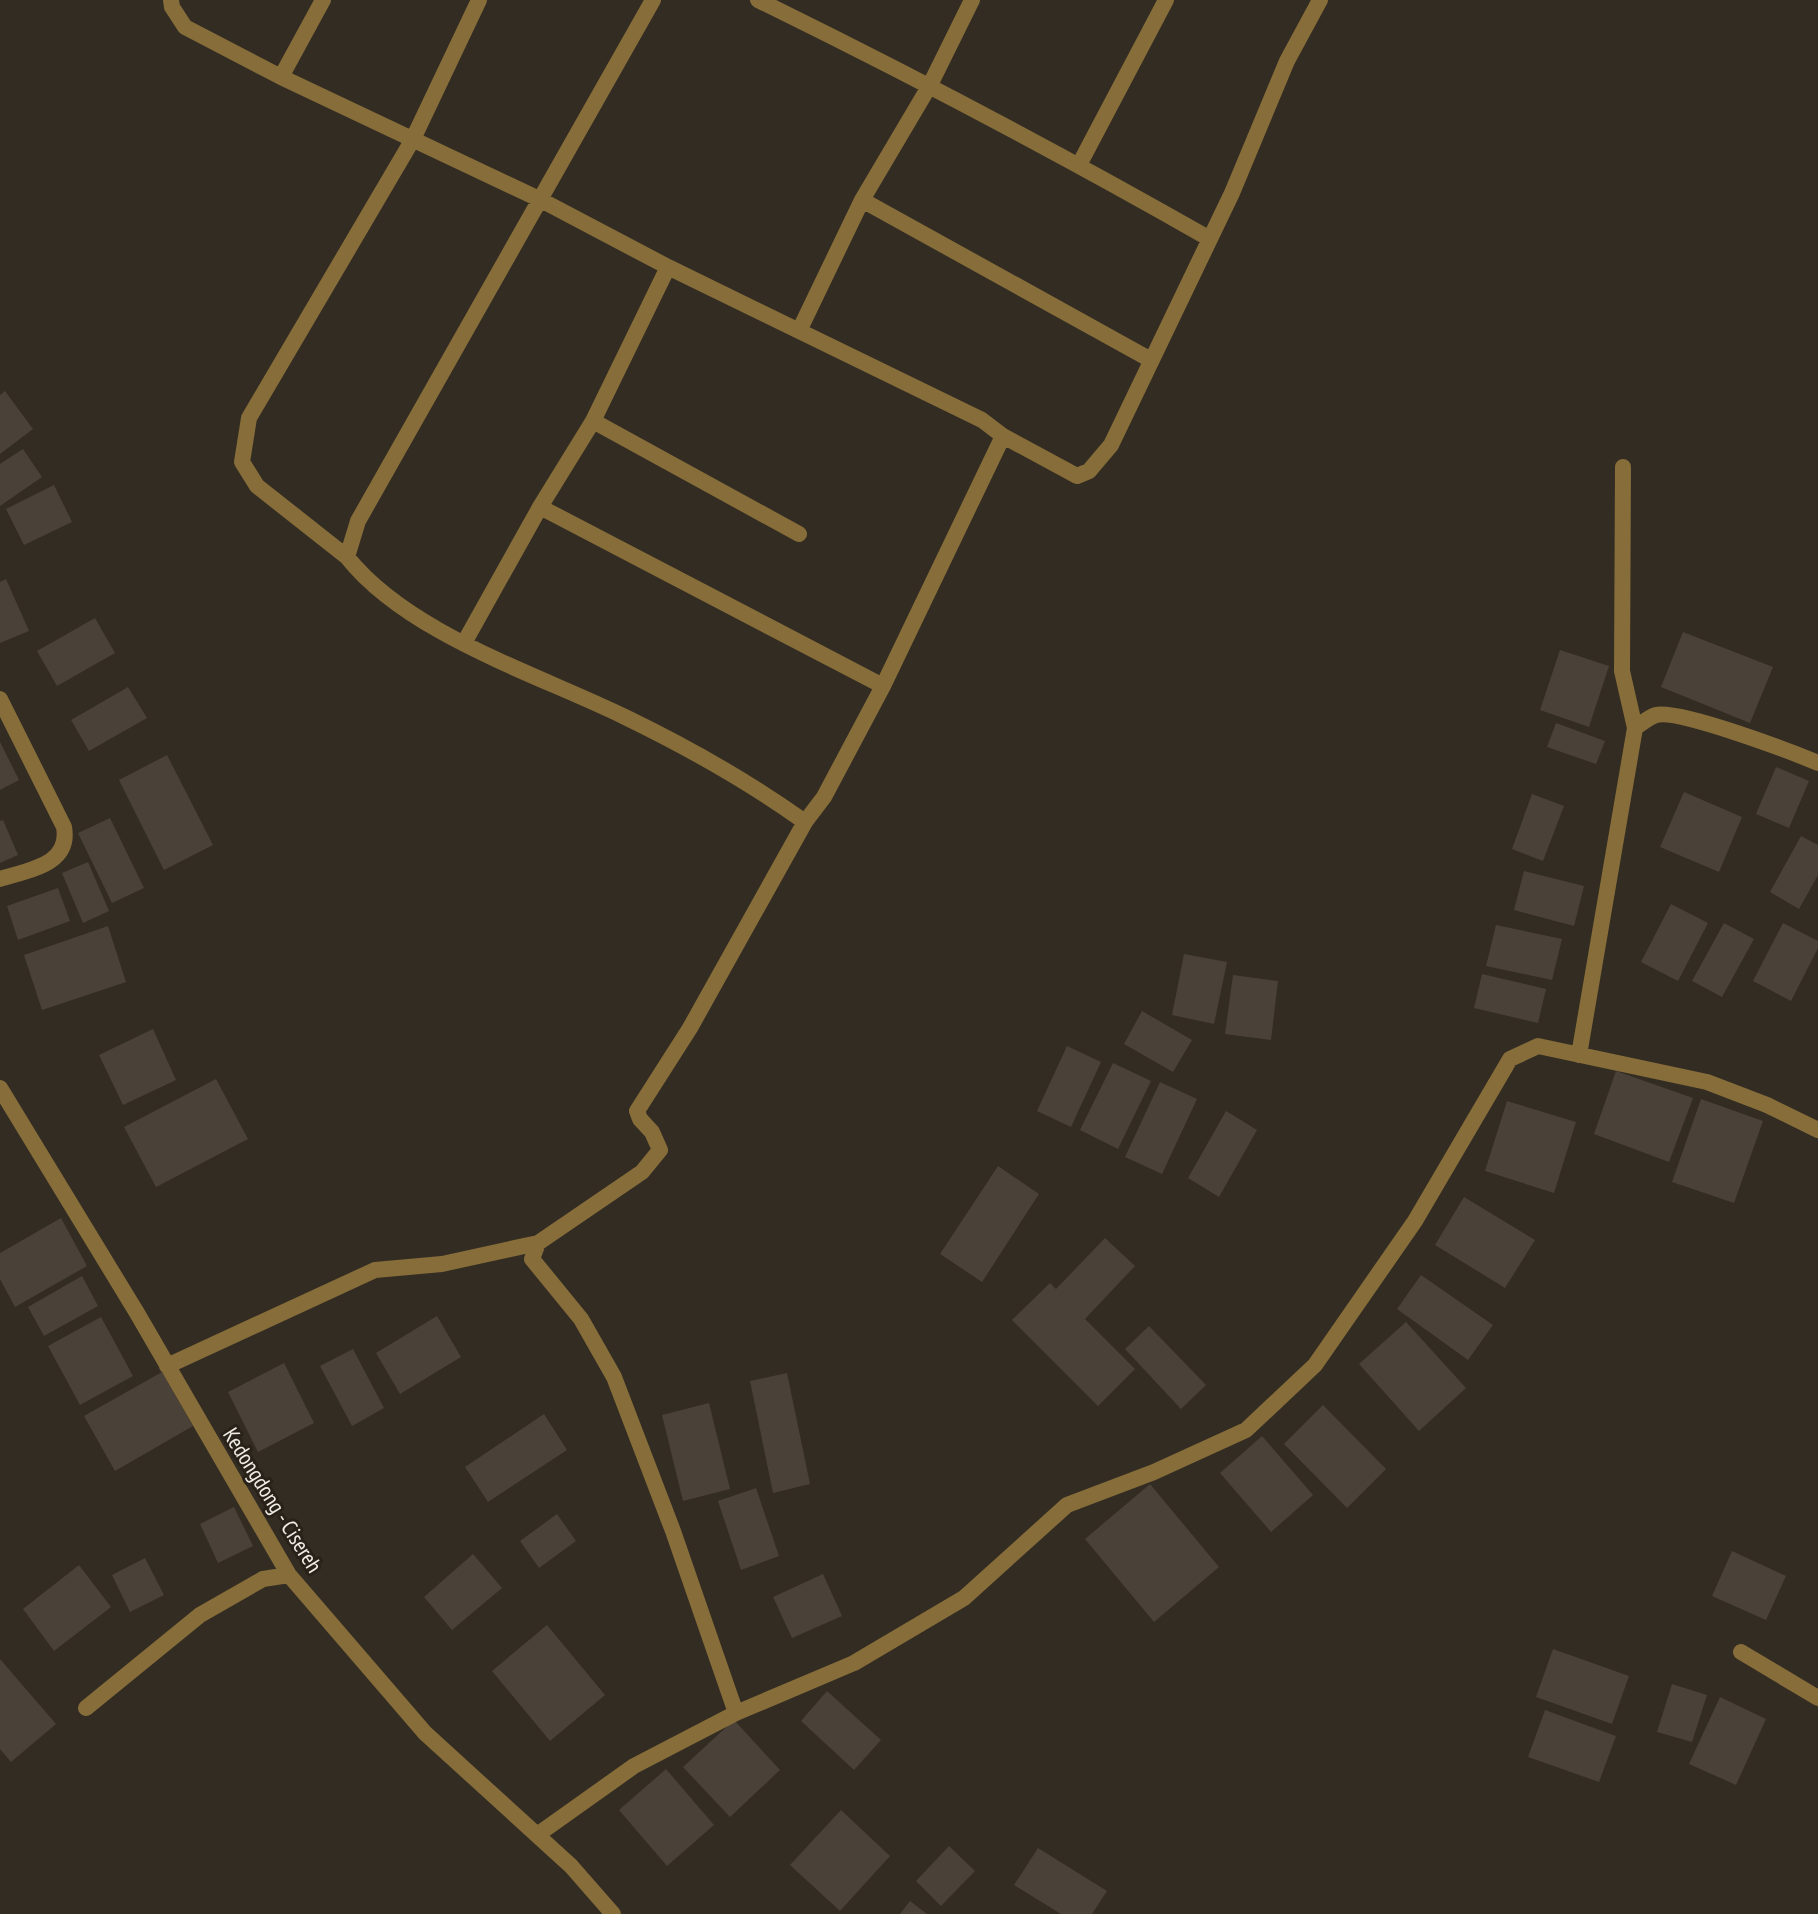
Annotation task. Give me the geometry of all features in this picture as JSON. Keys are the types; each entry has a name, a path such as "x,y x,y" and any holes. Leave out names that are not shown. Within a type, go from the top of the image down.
{"street":[{"path":"171,0 185,27 982,420 1003,436 1077,476 1089,471 1111,445 1210,239 1287,61 1320,0"},
{"path":"281,77 323,0"},
{"path":"479,0 413,139 249,418 242,462 257,486 347,557 365,579 427,625 627,718 767,795 805,822"},
{"path":"347,557 358,521 653,0"},
{"path":"758,0 930,85 1210,239"},
{"path":"799,331 862,200 930,85 972,0"},
{"path":"1079,165 1166,0"},
{"path":"862,200 1151,360"},
{"path":"464,643 540,507 593,421 668,267"},
{"path":"593,421 799,534"},
{"path":"167,1366 375,1270 442,1264 538,1243 642,1172 660,1150 637,1111 690,1028 805,822 824,797 883,686 1003,436"},
{"path":"1579,1055 1635,728 1622,671 1623,467"},
{"path":"540,507 883,686"},
{"path":"0,699 64,827 65,841 60,854 53,861 0,879"},
{"path":"1635,728 1657,715 1675,716 1714,725 1818,763"},
{"path":"537,1835 634,1766 736,1713 854,1663 964,1598 1067,1505 1154,1472 1246,1430 1315,1365 1415,1221 1510,1059 1538,1046 1707,1082 1767,1105 1818,1130"},
{"name":"Kedongdong - Cisereh","path":"0,1088 289,1575 425,1733 571,1866 613,1914"},
{"path":"538,1243 532,1259 581,1319 614,1377 673,1531 736,1713"},
{"path":"86,1708 200,1615 263,1579 289,1575"},
{"path":"1741,1652 1818,1698"}],"building":[{"path":"5,391 33,429 0,454 0,395"},
{"path":"23,449 42,477 0,506 0,464"},
{"path":"54,485 72,522 24,545 6,509"},
{"path":"6,579 29,631 0,643 0,582"},
{"path":"95,618 115,653 57,686 37,651"},
{"path":"1683,632 1773,667 1750,723 1661,687"},
{"path":"1560,650 1609,666 1589,727 1540,710"},
{"path":"128,687 147,718 89,751 71,720"},
{"path":"1556,723 1605,741 1596,764 1547,747"},
{"path":"0,742 19,780 0,790"},
{"path":"167,755 213,845 164,870 119,780"},
{"path":"1776,767 1809,781 1789,828 1756,814"},
{"path":"1684,792 1742,817 1719,872 1660,847"},
{"path":"1532,794 1564,806 1543,861 1512,849"},
{"path":"110,818 144,888 112,903 78,833"},
{"path":"3,820 18,855 0,863 0,821"},
{"path":"1801,836 1818,845 1818,875 1799,909 1770,892"},
{"path":"88,862 109,911 83,923 62,873"},
{"path":"1524,871 1584,886 1574,926 1514,910"},
{"path":"58,888 70,921 18,940 7,906"},
{"path":"1671,904 1708,923 1678,981 1641,962"},
{"path":"1724,923 1754,939 1722,997 1692,981"},
{"path":"1783,923 1818,941 1818,948 1791,1001 1753,981"},
{"path":"1496,925 1562,939 1552,980 1486,966"},
{"path":"108,926 126,982 42,1010 24,955"},
{"path":"1184,954 1227,962 1214,1024 1172,1015"},
{"path":"1482,974 1546,989 1538,1023 1474,1008"},
{"path":"1233,975 1278,981 1271,1040 1225,1034"},
{"path":"1142,1011 1192,1040 1173,1072 1124,1044"},
{"path":"153,1029 176,1080 123,1105 99,1055"},
{"path":"1067,1046 1101,1062 1071,1127 1037,1111"},
{"path":"1113,1063 1151,1081 1118,1149 1080,1130"},
{"path":"1616,1071 1693,1098 1669,1162 1594,1134"},
{"path":"216,1079 248,1139 156,1187 124,1127"},
{"path":"1160,1082 1197,1099 1162,1174 1125,1157"},
{"path":"1701,1099 1763,1121 1734,1203 1672,1182"},
{"path":"1507,1101 1576,1122 1554,1193 1485,1171"},
{"path":"1226,1111 1257,1130 1219,1197 1188,1178"},
{"path":"998,1166 1039,1194 982,1282 940,1254"},
{"path":"1464,1197 1535,1240 1505,1288 1435,1245"},
{"path":"61,1218 87,1266 15,1307 0,1279 0,1253"},
{"path":"1105,1238 1135,1266 1085,1319 1135,1369 1098,1406 1012,1320 1050,1283 1056,1289"},
{"path":"1421,1275 1493,1325 1468,1360 1397,1309"},
{"path":"82,1276 98,1306 44,1336 28,1307"},
{"path":"437,1316 461,1357 400,1394 376,1353"},
{"path":"101,1317 133,1376 80,1405 48,1346"},
{"path":"1406,1322 1466,1388 1419,1431 1359,1364"},
{"path":"1149,1326 1206,1385 1181,1409 1125,1349"},
{"path":"353,1349 384,1408 352,1426 320,1366"},
{"path":"284,1363 314,1423 258,1452 228,1392"},
{"path":"162,1372 193,1426 115,1471 84,1416"},
{"path":"787,1373 810,1484 773,1493 750,1381"},
{"path":"709,1403 730,1489 683,1501 662,1415"},
{"path":"1323,1405 1386,1469 1347,1508 1284,1444"},
{"path":"544,1414 567,1450 488,1502 465,1467"},
{"path":"1262,1436 1313,1495 1271,1532 1220,1473"},
{"path":"1150,1484 1219,1567 1154,1622 1085,1539"},
{"path":"756,1488 779,1556 741,1570 718,1501"},
{"path":"234,1507 253,1546 218,1563 200,1524"},
{"path":"557,1514 576,1541 539,1568 520,1541"},
{"path":"1732,1551 1786,1576 1766,1620 1712,1596"},
{"path":"473,1554 502,1588 452,1630 424,1597"},
{"path":"145,1558 164,1595 130,1612 112,1575"},
{"path":"79,1565 111,1607 54,1651 23,1609"},
{"path":"823,1574 842,1616 792,1638 773,1597"},
{"path":"547,1625 605,1695 550,1741 492,1671"},
{"path":"1553,1649 1629,1676 1612,1724 1536,1697"},
{"path":"0,1659 56,1724 11,1762 0,1749"},
{"path":"1672,1684 1707,1695 1692,1742 1657,1732"},
{"path":"827,1691 881,1740 854,1770 801,1721"},
{"path":"1720,1697 1766,1719 1736,1785 1689,1764"},
{"path":"1545,1710 1616,1736 1599,1782 1528,1757"},
{"path":"734,1720 780,1770 730,1817 683,1767"},
{"path":"666,1769 714,1825 667,1866 619,1810"},
{"path":"841,1810 890,1856 840,1911 790,1865"},
{"path":"949,1846 975,1871 941,1906 916,1881"},
{"path":"1038,1848 1107,1891 1092,1914 1061,1914 1014,1885"},
{"path":"910,1901 927,1914 900,1914"}]}
